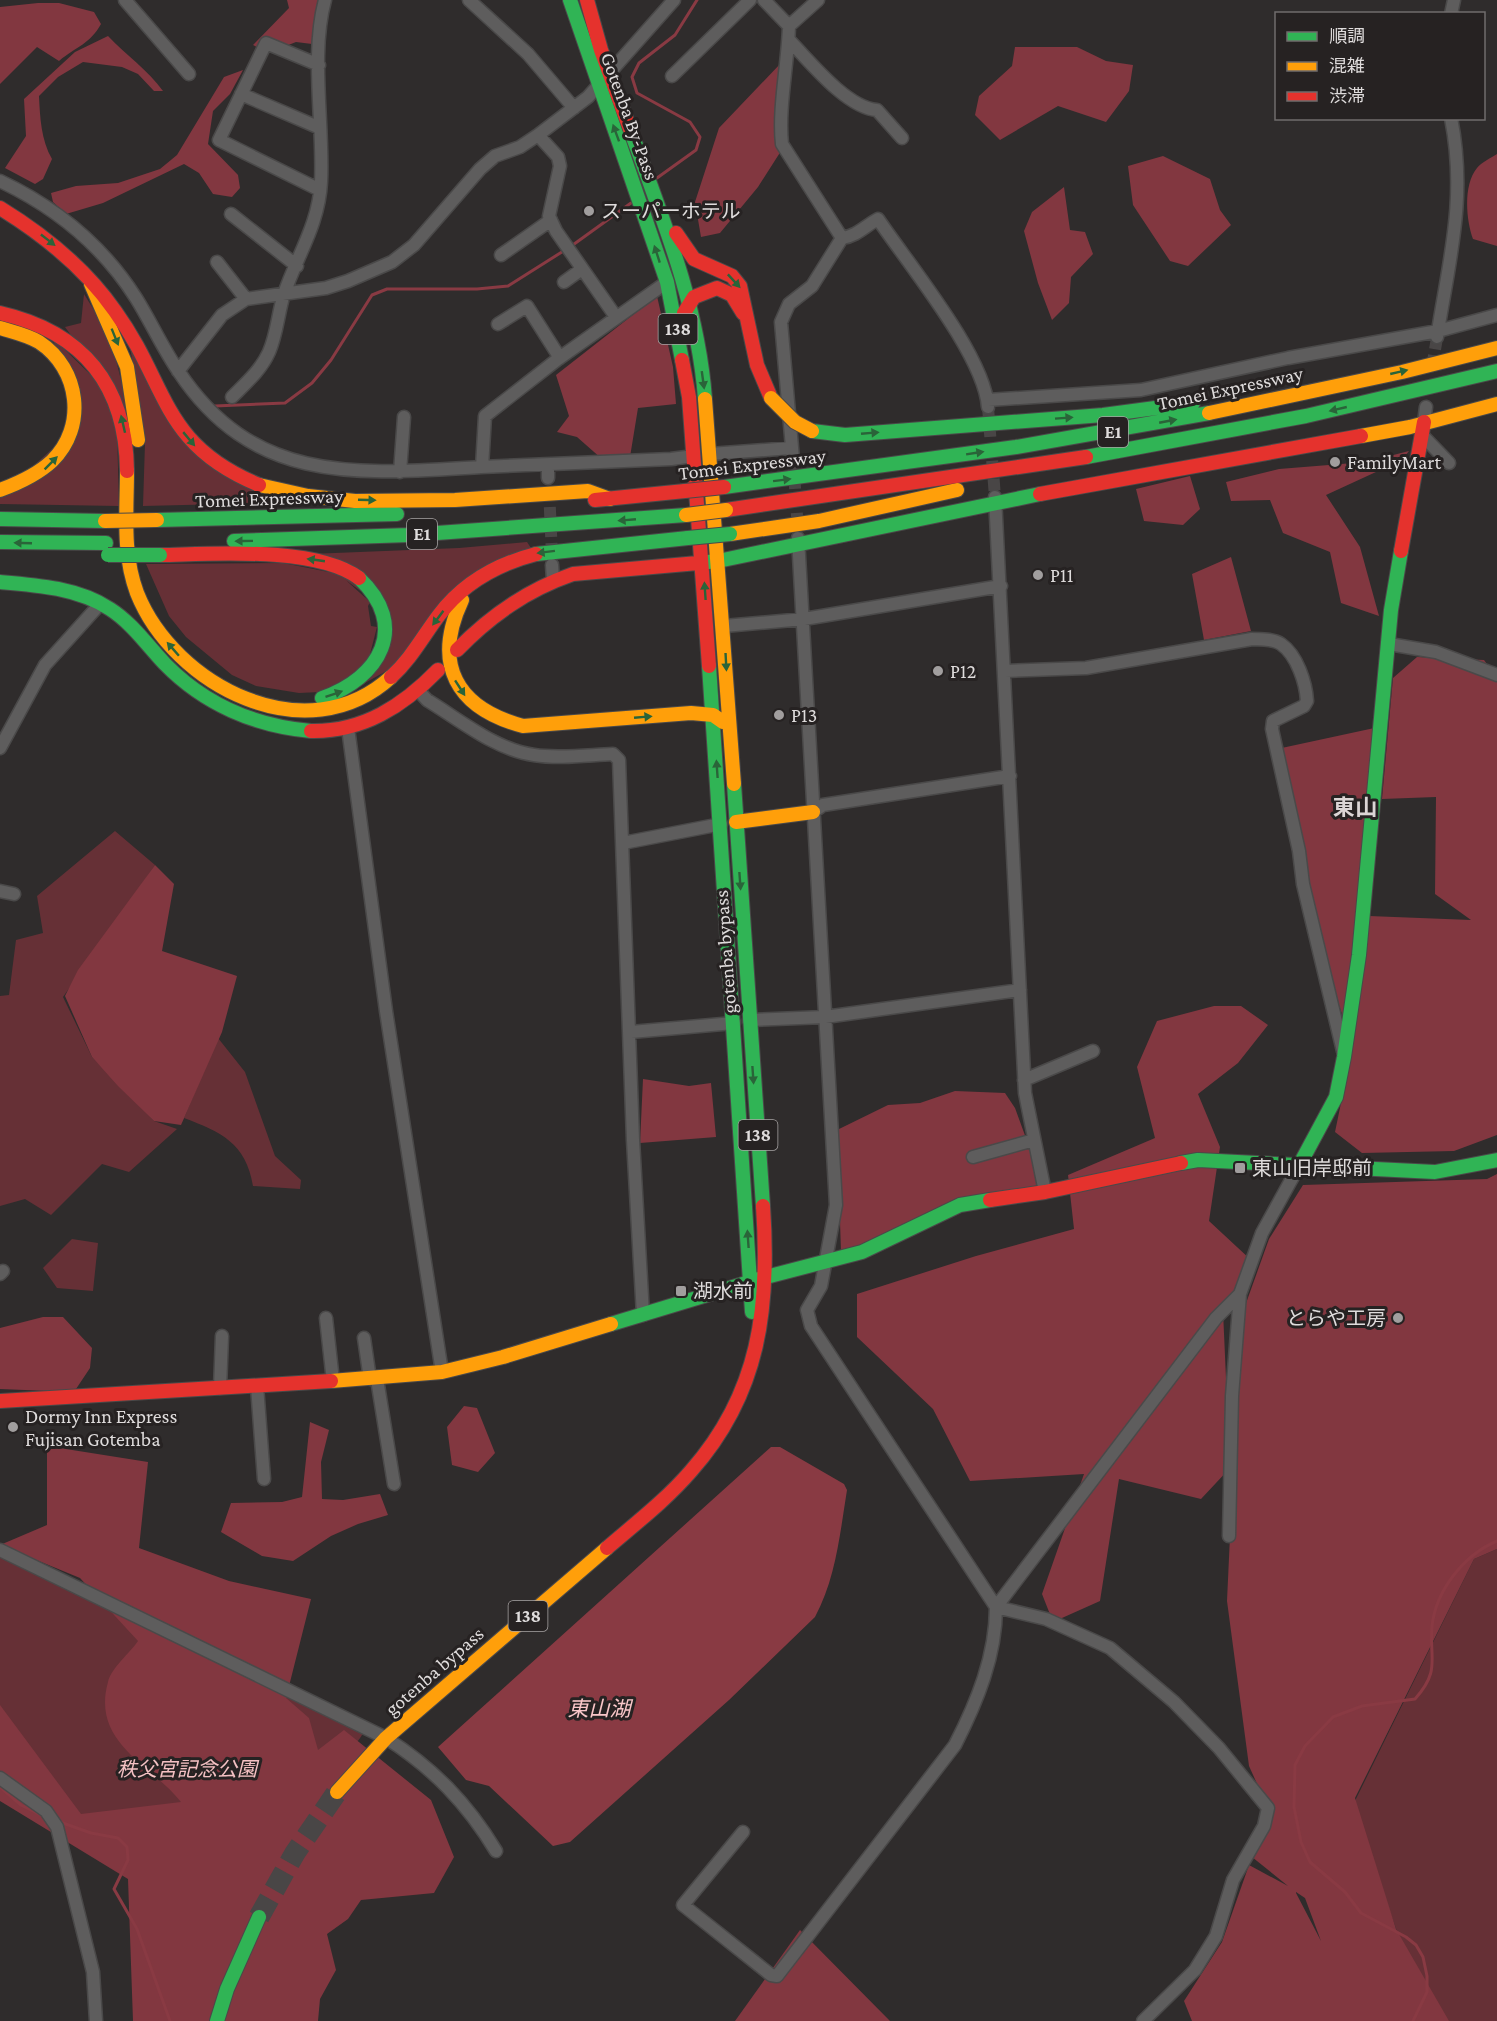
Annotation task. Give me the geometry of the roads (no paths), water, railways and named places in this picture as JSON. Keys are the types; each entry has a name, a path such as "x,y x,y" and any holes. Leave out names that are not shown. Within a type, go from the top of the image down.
{"main road":[{"name":"Gotenba By-Pass","path":"570,0 667,282 689,397 694,456"},
{"name":"Gotenba By-Pass","path":"587,0 610,74 648,177 689,302 704,381 710,454"},
{"path":"654,196 689,254 700,263 726,273 736,280 742,291 761,377 771,398 795,422 812,431 845,435 1103,415 1362,380"},
{"path":"0,208 56,247 111,304 127,328 176,423 202,453 248,482 287,493 368,500 407,501 588,491 610,499"},
{"path":"91,284 116,339 130,382 138,440 137,532 144,572 159,610 174,632 196,656 228,679 261,693 293,699 321,698 345,690 369,672 380,654 385,622 377,599 363,581 332,563 263,555 158,549"},
{"path":"689,397 689,356 683,317 689,302 710,288 728,292 739,304 750,334"},
{"path":"0,313 22,317 54,330 81,350 103,376 113,393 124,429 125,530 135,587 145,610 170,646 193,669 221,688 250,701 281,709 314,711 346,705 361,698 388,680 455,597 470,583 505,564 538,553 730,534 819,521 1108,455"},
{"path":"0,328 35,339 57,359 70,381 75,410 68,441 54,461 35,476 0,490"},
{"name":"Tomei Expressway","path":"0,519 105,521 398,514 610,499 724,488 822,476 1104,433 1362,380 1497,348"},
{"name":"E1","path":"0,542 46,543 107,549 158,549 376,537 686,515 1108,455 1242,430 1497,371"},
{"path":"457,650 496,612 553,580 594,571 702,564 798,541 995,500 1398,429 1423,428 1497,404"},
{"path":"1300,1164 1336,1097 1344,1057 1359,955 1389,644 1401,545 1423,428"},
{"name":"gotenba bypass","path":"337,1792 386,1738 664,1500 697,1466 718,1439 733,1415 753,1368 762,1321 766,1276 724,626 710,454"},
{"name":"gotenba bypass","path":"694,456 721,824 752,1306 748,1353 737,1397 718,1439"},
{"path":"480,579 455,612 448,647 454,679 471,704 487,716 506,724 523,726 691,713 712,715 729,728"},
{"path":"0,582 63,590 100,604 123,618 189,686 249,721 281,729 312,732 348,728 384,714 417,690 438,670"},
{"path":"691,713 704,705 711,691"},
{"path":"736,822 813,812"},
{"path":"0,1401 374,1379 442,1372 644,1315 766,1276 862,1252 960,1205 1045,1192 1198,1160 1435,1172 1497,1160"},
{"path":"217,2021 231,1979 259,1917"}],"street":[{"path":"232,397 253,377 270,351 285,293 313,226 320,190 321,13 325,0"},
{"path":"469,0 528,54 574,108"},
{"path":"178,371 222,315 246,299 348,281 392,262 414,245 480,168 495,156 520,147 538,135 599,87 663,9 674,0"},
{"path":"672,76 750,0"},
{"path":"765,0 789,26 780,130 782,144 842,238"},
{"path":"789,26 818,0"},
{"path":"130,1 189,74"},
{"path":"789,40 834,86 865,110 877,110 902,138"},
{"path":"320,65 266,43 219,140 320,190"},
{"path":"241,94 320,128"},
{"path":"1438,334 1449,279 1459,189 1451,120"},
{"path":"538,135 558,157 560,166 549,216 616,317"},
{"path":"0,181 45,205 105,257 137,299 178,371 211,414 245,440 267,451 321,467 352,472 400,472 694,456"},
{"path":"231,214 297,266"},
{"path":"842,238 855,237 863,227 878,219 918,274 973,360 981,376 988,404 1141,390 1288,358 1438,334 1497,315"},
{"path":"501,255 551,220"},
{"path":"710,454 792,454 781,322 789,304 812,286 842,238"},
{"path":"217,262 246,299"},
{"path":"564,282 582,269"},
{"path":"482,467 485,416 560,358 667,282"},
{"path":"498,324 528,306 560,358"},
{"path":"1426,407 1423,428 1449,463"},
{"path":"400,472 404,417"},
{"path":"548,465 548,478"},
{"path":"995,500 1024,1080 1045,1192"},
{"path":"743,1832 683,1905 771,1975 777,1976 955,1745 977,1698 996,1633 996,1607 810,1326 807,1310 821,1286 836,1205 798,541"},
{"path":"552,565 553,580"},
{"path":"724,626 804,619 1001,586"},
{"path":"0,748 45,665 100,604"},
{"path":"1005,671 1086,668 1252,639 1279,642 1286,648 1301,672 1307,701 1304,706 1273,721 1272,729 1299,851 1303,884 1344,1057"},
{"path":"1389,644 1436,652 1497,675"},
{"path":"417,690 427,700 503,746 519,752 536,756 613,754 619,760 631,1032 633,1140 644,1315"},
{"path":"348,728 386,1011 442,1372"},
{"path":"813,812 823,806 1010,776"},
{"path":"623,843 721,824"},
{"path":"0,891 14,894"},
{"path":"749,1020 825,1017 1020,990"},
{"path":"631,1032 734,1023"},
{"path":"1024,1080 1093,1051"},
{"path":"973,1157 1034,1140"},
{"path":"1229,1536 1232,1396 1240,1294 1262,1233 1300,1164"},
{"path":"996,1607 1216,1318 1240,1294"},
{"path":"326,1318 333,1381"},
{"path":"220,1388 222,1336"},
{"path":"364,1338 394,1484"},
{"path":"257,1386 264,1479"},
{"path":"0,1550 386,1738 421,1762 462,1800 496,1851"},
{"path":"996,1607 1046,1619 1110,1648 1174,1702 1219,1748 1268,1808 1264,1826 1233,1881 1216,1936 1195,1970 1143,2021"},
{"path":"0,1778 46,1811 57,1827 93,1972 96,2021"}],"water":[{"name":"東山湖","path":"771,1447 780,1447 844,1484 847,1490 833,1571 815,1617 729,1700 570,1842 553,1846 489,1786 466,1780 438,1747"}],"waterway":[{"path":"657,178 696,150 700,137 690,122 637,93 632,77 639,63 675,35 697,0"},
{"path":"570,247 631,203"},
{"path":"215,406 285,403 312,383 331,360 372,295 387,289 477,289 508,286 565,250"},
{"path":"1413,2021 1427,1992 1427,1976 1423,1957 1416,1945 1406,1937 1361,1913 1345,1892 1310,1862 1301,1842 1294,1807 1295,1765 1305,1746 1333,1717 1362,1706 1415,1699 1431,1672 1432,1626 1439,1600 1463,1565 1473,1555 1497,1541"},
{"path":"0,1787 21,1805 43,1816"},
{"path":"60,1822 91,1833 118,1838 127,1847 128,1860 114,1889 137,1929 170,2021"}],"tunnel":[{"path":"1432,367 1437,338"},
{"path":"988,407 995,497"},
{"path":"793,459 798,530"},
{"path":"549,489 552,555"},
{"path":"259,1917 295,1853 337,1792"}],"place":[{"name":"スーパーホテル","path":"589,211"},
{"name":"FamilyMart","path":"1335,462"},
{"name":"P11","path":"1038,575"},
{"name":"P12","path":"938,671"},
{"name":"P13","path":"779,715"},
{"name":"東山旧岸邸前","path":"1240,1168"},
{"name":"湖水前","path":"681,1291"},
{"name":"とらや工房","path":"1398,1318"},
{"name":"Dormy Inn Express Fujisan Gotemba","path":"13,1427"}],"district":[{"name":"東山","path":"1355,807"}],"park label":[{"name":"秩父宮記念公園","path":"187,1769"}]}
